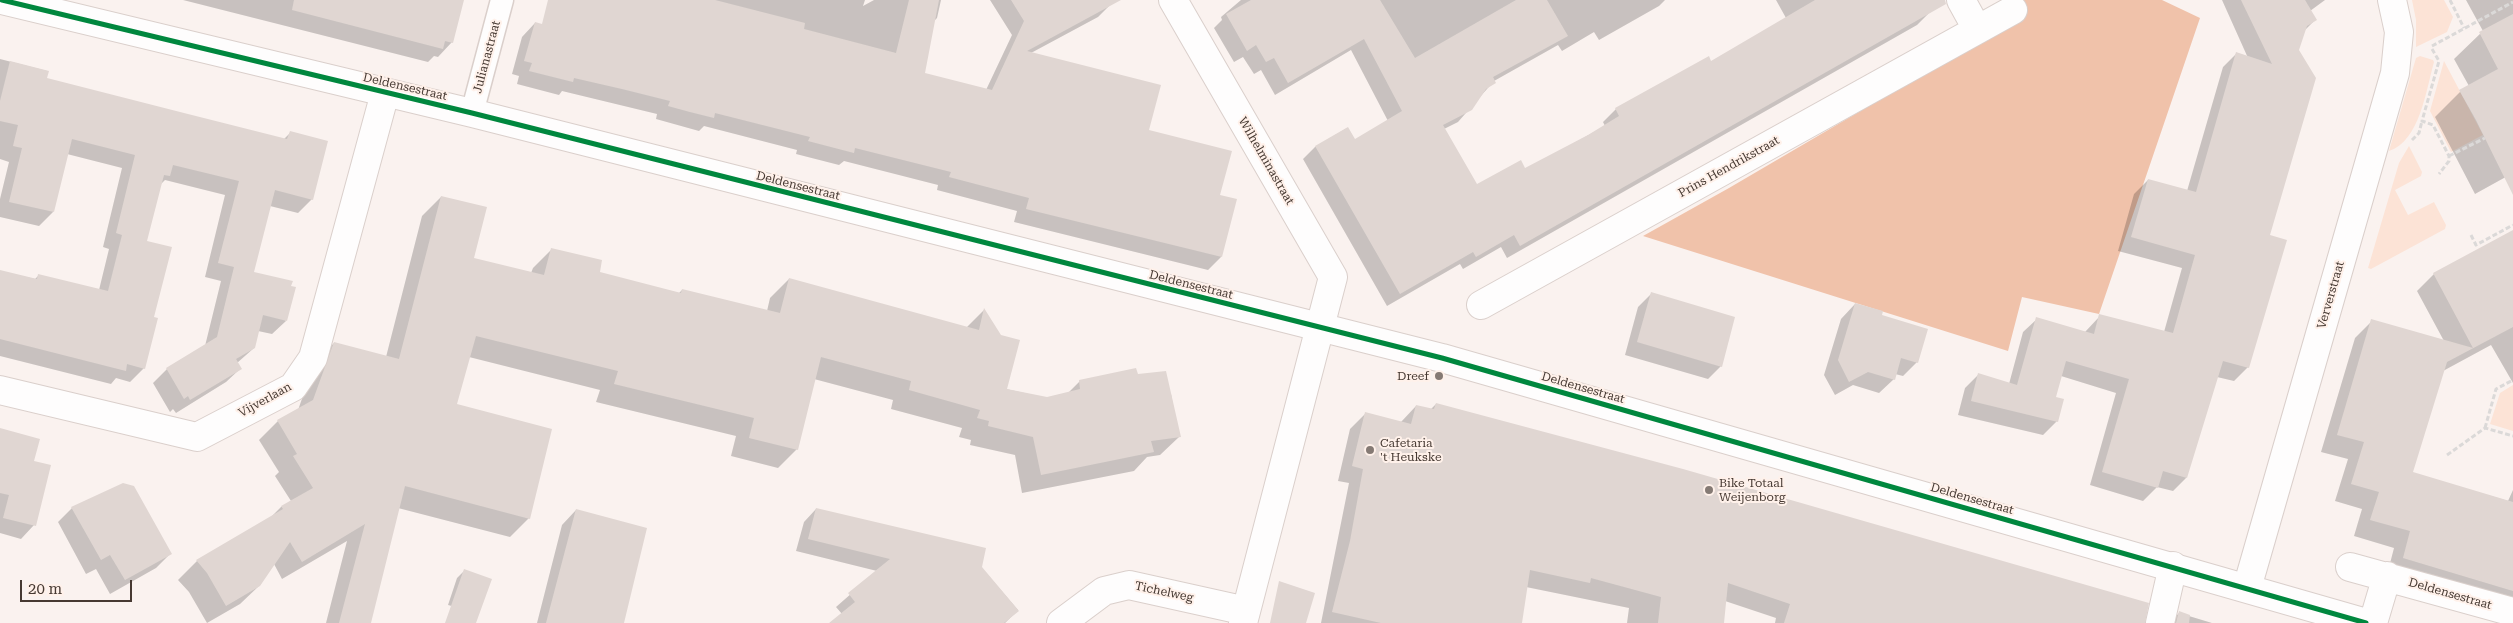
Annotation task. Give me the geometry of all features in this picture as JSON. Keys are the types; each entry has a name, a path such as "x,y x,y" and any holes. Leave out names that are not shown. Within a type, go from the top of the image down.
{"street":[{"name":"Deldensestraat","path":"2,0 472,113 1442,358 2173,566 2366,623"},
{"name":"Wilhelminastraat","path":"1173,0 1333,277 1320,327"},
{"path":"1961,0 1977,29"},
{"name":"Ververstraat","path":"2247,588 2395,74 2398,32 2392,0"},
{"name":"Prins Hendrikstraat","path":"1481,305 2013,10"},
{"name":"Vijverlaan","path":"0,390 197,437 293,387 313,358 385,93"},
{"path":"1245,617 1320,327"},
{"path":"2160,623 2173,566"},
{"name":"Deldensestraat","path":"2350,567 2513,612"},
{"path":"2373,623 2387,576"},
{"name":"Tichelweg","path":"1061,623 1104,591 1129,585 1245,617"}],"lane":[{"name":"Julianastraat","path":"472,113 502,0"}],"path":[{"path":"2450,0 2464,28"},
{"path":"2397,49 2417,53 2513,2"},
{"path":"2431,46 2439,61 2422,121 2433,124 2449,156 2449,162 2439,174"},
{"path":"2449,156 2484,138"},
{"path":"2471,235 2476,245 2513,225"},
{"path":"2447,455 2485,428 2496,390 2513,380"},
{"path":"2485,428 2513,436"}],"shaded area":[{"path":"2013,0 2162,0 2200,18 2099,314 2022,297 2008,351 1643,236 1729,188 2021,17"},
{"path":"2412,0 2444,0 2453,17 2447,32 2416,47 2416,20"},
{"path":"2420,56 2434,62 2420,113 2408,137 2400,145 2389,151 2416,58"},
{"path":"2444,61 2483,135 2451,152 2430,111"},
{"path":"2409,146 2422,172 2421,176 2395,190 2408,215 2434,202 2446,225 2445,229 2371,269 2368,268 2399,163"},
{"path":"2513,385 2513,431 2490,424 2500,393"}],"building":[{"path":"294,0 464,0 453,43 445,41 443,49 292,10"},
{"path":"548,0 715,0 805,23 804,29 896,53 909,0 939,0 925,73 992,90 1024,21 1011,0 1121,0 1027,51 1161,85 1149,130 1232,151 1220,195 1237,199 1222,257 1026,209 1029,198 949,177 951,172 855,148 854,153 808,141 810,137 715,113 714,118 690,112 668,106 670,101 622,89 574,78 573,82 529,71 532,63 524,61 535,22 542,24"},
{"path":"1251,0 1380,0 1415,58 1516,0 1547,0 1568,36 1493,77 1496,83 1486,89 1472,110 1443,125 1477,184 1521,160 1525,168 1588,135 1619,116 1615,108 1709,56 1711,61 1815,0 1945,0 1946,4 1520,246 1514,235 1476,257 1473,252 1400,294 1315,146 1348,127 1355,139 1402,111 1364,39 1288,83 1274,58 1266,62 1256,45 1247,51 1226,14"},
{"path":"2241,0 2305,0 2317,20 2307,26 2299,50 2316,78 2270,235 2287,240 2249,368 2223,361 2187,478 2163,471 2158,488 2102,472 2129,379 2066,361 2056,397 2064,399 2058,422 1971,401 1978,373 2017,385 2036,317 2094,334 2099,314 2173,333 2195,255 2131,237 2148,179 2196,192 2236,52 2272,64"},
{"path":"2513,14 2513,195 2459,90 2498,69 2479,32"},
{"path":"10,61 49,71 47,78 287,139 290,131 328,141 313,200 275,190 254,272 293,281 291,286 296,287 287,321 263,315 255,348 236,359 242,369 190,400 188,396 184,399 166,368 217,337 234,267 218,263 239,181 173,165 170,176 164,175 147,241 172,247 154,317 158,318 145,369 127,364 126,371 0,339 0,270 37,279 38,274 108,291 122,235 116,233 135,155 72,139 54,212 9,202 22,148 13,146 18,125 0,121 0,101"},
{"path":"441,196 487,207 474,258 544,275 551,248 602,260 600,272 681,293 682,289 780,313 789,278 979,330 984,308 1001,335 1020,340 1007,389 1047,397 1080,389 1079,380 1136,368 1138,374 1166,371 1181,437 1151,441 1154,452 1041,475 1033,437 988,426 989,421 977,418 980,410 909,390 911,381 821,357 798,450 749,438 754,418 614,384 618,371 476,336 457,404 552,429 530,519 405,486 371,623 339,623 365,524 302,562 290,542 260,586 226,606 207,573 196,560 283,509 281,506 313,488 293,456 297,454 277,420 313,400 334,342 399,359"},
{"path":"2513,230 2513,327 2447,362 2413,472 2513,502 2513,591 2403,558 2410,531 2370,520 2379,492 2351,484 2364,442 2337,435 2371,319 2473,348 2433,273"},
{"path":"1651,292 1735,317 1722,367 1637,342"},
{"path":"1855,303 1883,311 1882,315 1928,329 1918,363 1901,358 1895,380 1868,372 1849,382 1838,360"},
{"path":"1436,403 1683,469 2149,603 2145,623 1784,623 1790,604 1728,583 1724,623 1658,623 1661,597 1591,578 1590,583 1530,570 1522,623 1381,623 1332,612 1350,541 1363,469 1352,466 1365,412 1411,424 1416,405 1434,409"},
{"path":"0,428 40,439 34,461 51,465 36,526 3,518 9,495 0,493"},
{"path":"123,483 134,486 172,554 125,580 110,555 101,560 71,507"},
{"path":"816,508 986,548 982,567 1019,611 1004,623 829,623 855,602 848,593 890,559 808,539"},
{"path":"576,509 647,528 624,623 546,623"},
{"path":"464,569 492,579 476,623 445,623"},
{"path":"1279,581 1315,593 1306,623 1270,623"},
{"path":"2179,611 2190,615 2189,623 2176,623"}],"cycle path":[{"path":"2,0 472,113 1442,358 2366,623"}],"place":[{"name":"Dreef","path":"1439,376"},
{"name":"Cafetaria 't Heukske","path":"1370,450"},
{"name":"Bike Totaal Weijenborg","path":"1709,490"}]}
